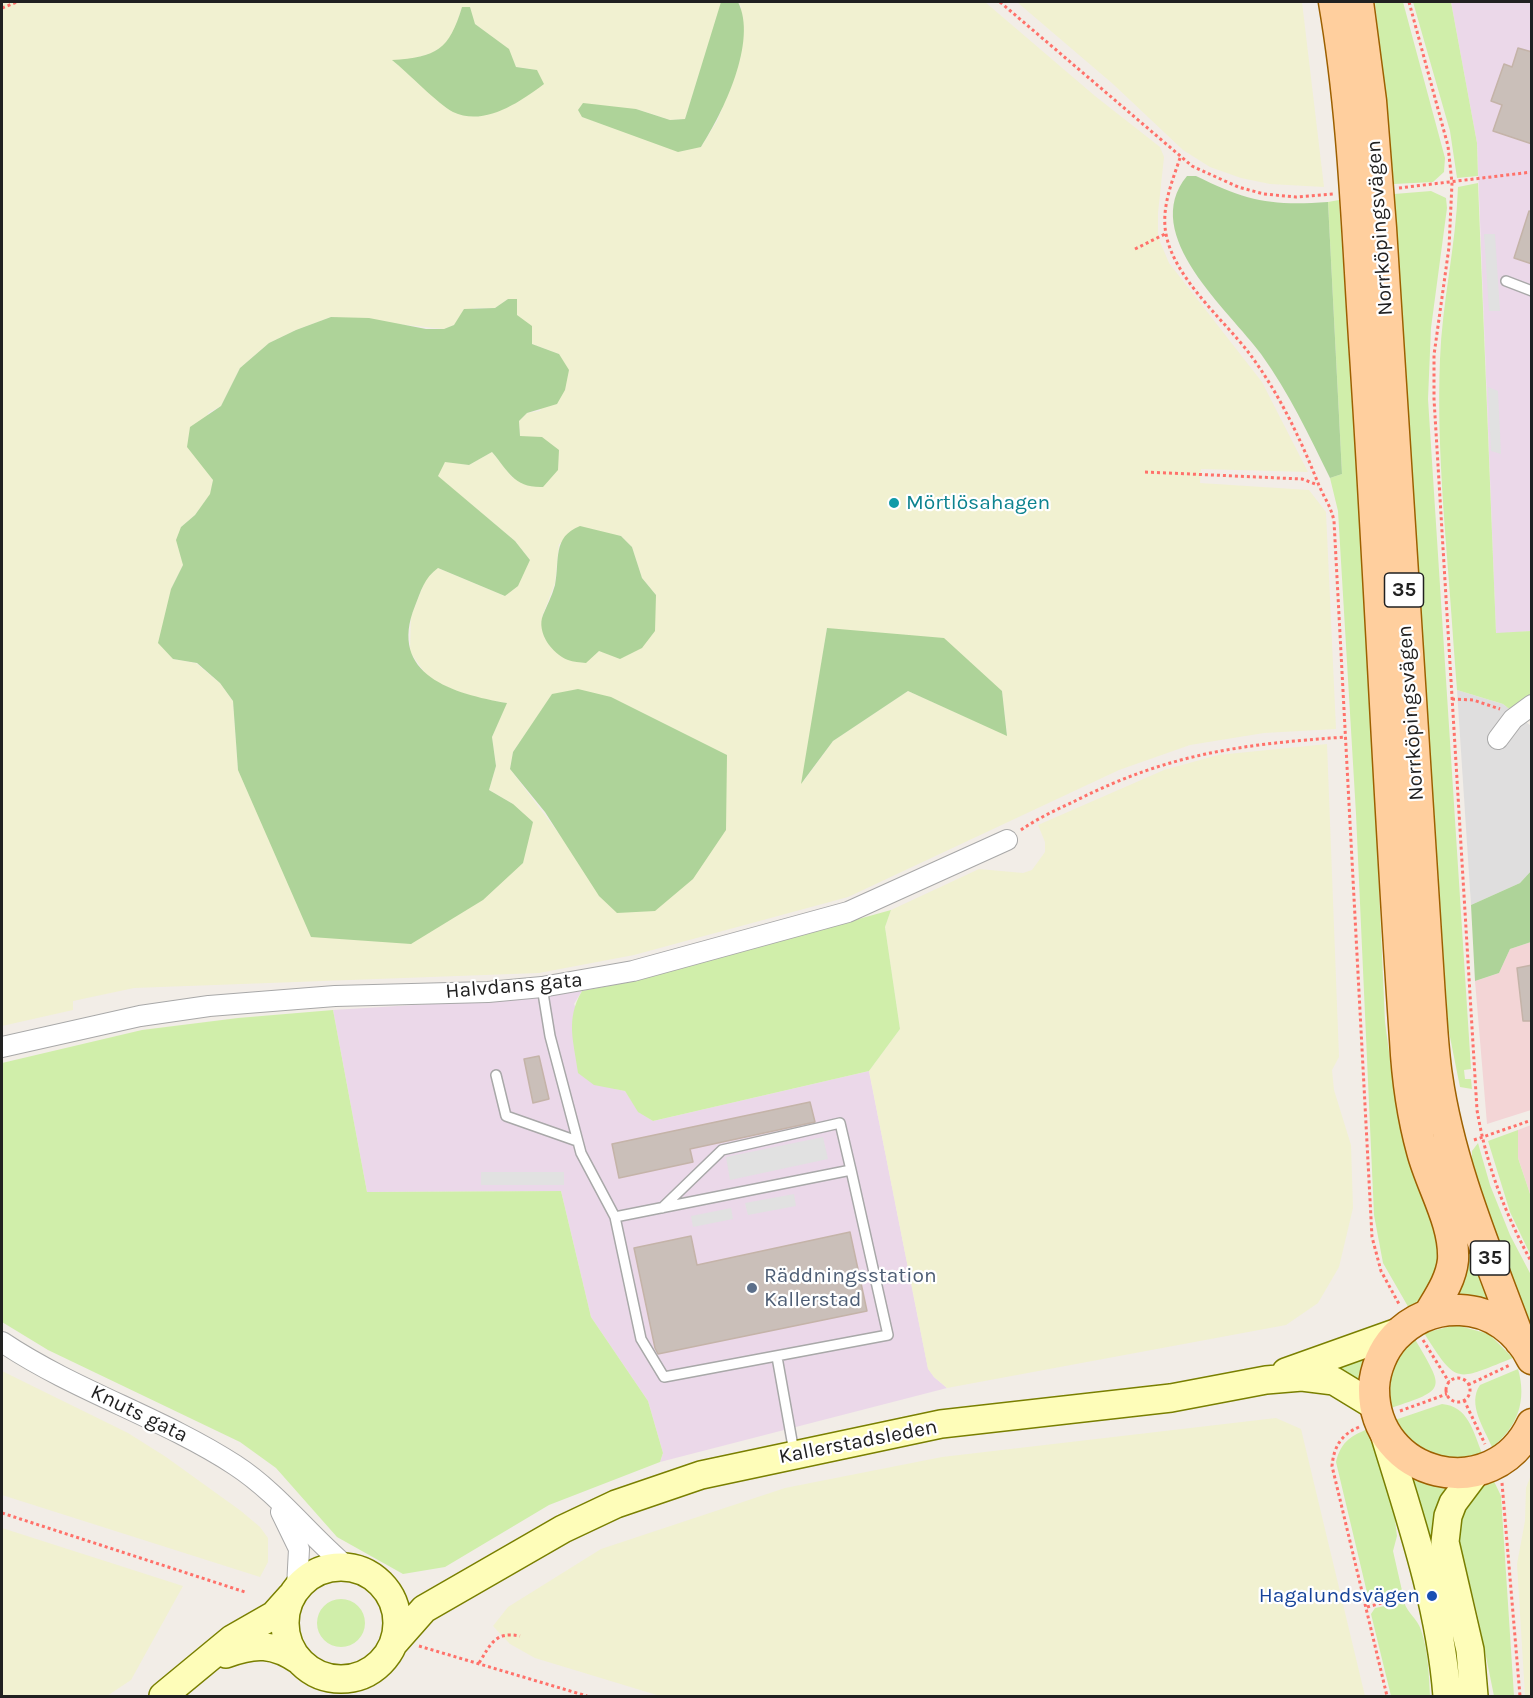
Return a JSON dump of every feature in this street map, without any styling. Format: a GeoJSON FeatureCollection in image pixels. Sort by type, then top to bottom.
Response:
{"type":"FeatureCollection","features":[{"type":"Feature","properties":{"kind":"main road","name":"Norrköpingsvägen"},"geometry":{"type":"LineString","coordinates":[[1334,2],[1347,101],[1356,227],[1383,628],[1406,1053],[1415,1123],[1449,1230],[1453,1253],[1453,1264],[1446,1284],[1412,1321]]}},
{"type":"Feature","properties":{"kind":"main road","name":"Norrköpingsvägen"},"geometry":{"type":"LineString","coordinates":[[1358,2],[1371,101],[1381,228],[1429,988],[1437,1076],[1454,1152],[1468,1199],[1522,1354]]}},
{"type":"Feature","properties":{"kind":"main road"},"geometry":{"type":"LineString","coordinates":[[1412,1321],[1452,1310],[1475,1312],[1497,1320],[1522,1354]]}},
{"type":"Feature","properties":{"kind":"main road","name":"Kallerstadsleden"},"geometry":{"type":"LineString","coordinates":[[1266,1380],[1412,1321]]}},
{"type":"Feature","properties":{"kind":"main road","name":"35"},"geometry":{"type":"LineString","coordinates":[[1380,1418],[1376,1371],[1386,1349],[1412,1321]]}},
{"type":"Feature","properties":{"kind":"main road","name":"Kallerstadsleden"},"geometry":{"type":"LineString","coordinates":[[405,1644],[424,1609],[563,1529],[616,1504],[701,1476],[794,1454],[941,1424],[1171,1398],[1266,1380],[1302,1377],[1334,1382],[1380,1418]]}},
{"type":"Feature","properties":{"kind":"main road"},"geometry":{"type":"LineString","coordinates":[[1380,1418],[1396,1448],[1423,1467],[1444,1473],[1490,1465],[1532,1454]]}},
{"type":"Feature","properties":{"kind":"main road"},"geometry":{"type":"LineString","coordinates":[[1380,1418],[1432,1596],[1444,1660],[1447,1696]]}},
{"type":"Feature","properties":{"kind":"main road"},"geometry":{"type":"LineString","coordinates":[[1474,1696],[1470,1650],[1445,1542],[1453,1503],[1490,1465],[1517,1446],[1532,1424]]}},
{"type":"Feature","properties":{"kind":"main road"},"geometry":{"type":"LineString","coordinates":[[164,1696],[232,1639],[274,1615],[295,1591],[324,1569],[346,1566],[366,1572],[382,1583],[395,1605],[405,1644],[388,1654],[370,1672],[346,1679],[321,1675],[286,1652],[264,1645],[245,1647],[205,1663]]}},
{"type":"Feature","properties":{"kind":"main road","name":"Kallerstadsleden"},"geometry":{"type":"LineString","coordinates":[[382,1583],[404,1592],[416,1593],[472,1581]]}},
{"type":"Feature","properties":{"kind":"main road"},"geometry":{"type":"LineString","coordinates":[[295,1591],[285,1622],[289,1643],[300,1661]]}},
{"type":"Feature","properties":{"kind":"street"},"geometry":{"type":"LineString","coordinates":[[1498,739],[1513,719],[1532,705]]}},
{"type":"Feature","properties":{"kind":"street","name":"Halvdans gata"},"geometry":{"type":"LineString","coordinates":[[2,1047],[140,1016],[220,1005],[335,996],[488,992],[542,987],[633,971],[848,912],[1007,840]]}},
{"type":"Feature","properties":{"kind":"street","name":"Knuts gata"},"geometry":{"type":"LineString","coordinates":[[2,1342],[42,1366],[207,1448],[238,1467],[346,1566]]}},
{"type":"Feature","properties":{"kind":"street","name":"Knuts gata"},"geometry":{"type":"LineString","coordinates":[[270,1494],[293,1532],[299,1549],[295,1591]]}},
{"type":"Feature","properties":{"kind":"lane"},"geometry":{"type":"LineString","coordinates":[[1506,281],[1532,291]]}},
{"type":"Feature","properties":{"kind":"lane"},"geometry":{"type":"LineString","coordinates":[[542,987],[550,1036],[577,1141],[615,1217],[641,1339],[664,1377],[888,1335],[840,1124],[722,1150],[662,1208]]}},
{"type":"Feature","properties":{"kind":"lane"},"geometry":{"type":"LineString","coordinates":[[496,1075],[506,1116],[577,1141]]}},
{"type":"Feature","properties":{"kind":"lane"},"geometry":{"type":"LineString","coordinates":[[615,1217],[851,1170]]}},
{"type":"Feature","properties":{"kind":"lane"},"geometry":{"type":"LineString","coordinates":[[777,1357],[794,1454]]}},
{"type":"Feature","properties":{"kind":"path"},"geometry":{"type":"LineString","coordinates":[[2,8],[17,2]]}},
{"type":"Feature","properties":{"kind":"path"},"geometry":{"type":"LineString","coordinates":[[1000,2],[1180,158],[1208,175],[1264,194],[1296,197],[1338,193]]}},
{"type":"Feature","properties":{"kind":"path"},"geometry":{"type":"LineString","coordinates":[[1408,2],[1448,146],[1452,183],[1449,247],[1436,332],[1434,399],[1477,1110],[1482,1137],[1505,1209],[1532,1263]]}},
{"type":"Feature","properties":{"kind":"path"},"geometry":{"type":"LineString","coordinates":[[1180,158],[1167,197],[1165,234],[1176,261],[1192,285],[1250,354],[1276,393],[1311,460],[1318,484],[1335,520],[1371,1237],[1381,1271],[1449,1382],[1447,1394]]}},
{"type":"Feature","properties":{"kind":"path"},"geometry":{"type":"LineString","coordinates":[[1394,188],[1532,172]]}},
{"type":"Feature","properties":{"kind":"path"},"geometry":{"type":"LineString","coordinates":[[1135,249],[1165,234]]}},
{"type":"Feature","properties":{"kind":"path"},"geometry":{"type":"LineString","coordinates":[[1145,472],[1302,479],[1318,484]]}},
{"type":"Feature","properties":{"kind":"path"},"geometry":{"type":"LineString","coordinates":[[1452,699],[1473,700],[1491,705],[1513,719]]}},
{"type":"Feature","properties":{"kind":"path"},"geometry":{"type":"LineString","coordinates":[[1007,840],[1035,821],[1110,783],[1187,756],[1261,743],[1346,737]]}},
{"type":"Feature","properties":{"kind":"path"},"geometry":{"type":"LineString","coordinates":[[1474,1140],[1532,1120]]}},
{"type":"Feature","properties":{"kind":"path"},"geometry":{"type":"LineString","coordinates":[[1468,1384],[1522,1354]]}},
{"type":"Feature","properties":{"kind":"path"},"geometry":{"type":"LineString","coordinates":[[1447,1394],[1454,1401],[1464,1400],[1469,1393],[1468,1384],[1461,1379],[1449,1382]]}},
{"type":"Feature","properties":{"kind":"path"},"geometry":{"type":"LineString","coordinates":[[1387,1696],[1332,1466],[1336,1445],[1342,1437],[1380,1418],[1447,1394]]}},
{"type":"Feature","properties":{"kind":"path"},"geometry":{"type":"LineString","coordinates":[[1464,1400],[1490,1465],[1504,1488],[1520,1696]]}},
{"type":"Feature","properties":{"kind":"path"},"geometry":{"type":"LineString","coordinates":[[2,1513],[245,1592]]}},
{"type":"Feature","properties":{"kind":"path"},"geometry":{"type":"LineString","coordinates":[[1367,1607],[1408,1596]]}},
{"type":"Feature","properties":{"kind":"path"},"geometry":{"type":"LineString","coordinates":[[479,1663],[498,1636],[507,1633],[520,1636]]}},
{"type":"Feature","properties":{"kind":"path"},"geometry":{"type":"LineString","coordinates":[[405,1644],[479,1663],[587,1696]]}},
{"type":"Feature","properties":{"kind":"shaded area"},"geometry":{"type":"Polygon","coordinates":[[[1451,2],[1531,2],[1531,631],[1496,634],[1477,143],[1451,2]]]}},
{"type":"Feature","properties":{"kind":"shaded area"},"geometry":{"type":"Polygon","coordinates":[[[1484,234],[1495,234],[1500,311],[1489,311],[1484,234]]]}},
{"type":"Feature","properties":{"kind":"shaded area"},"geometry":{"type":"Polygon","coordinates":[[[1488,387],[1498,391],[1501,454],[1491,451],[1488,387]]]}},
{"type":"Feature","properties":{"kind":"shaded area"},"geometry":{"type":"Polygon","coordinates":[[[1457,690],[1503,704],[1531,726],[1531,871],[1520,883],[1471,905],[1457,690]]]}},
{"type":"Feature","properties":{"kind":"shaded area"},"geometry":{"type":"Polygon","coordinates":[[[1531,942],[1531,1110],[1487,1124],[1475,981],[1499,973],[1510,949],[1531,942]]]}},
{"type":"Feature","properties":{"kind":"shaded area"},"geometry":{"type":"Polygon","coordinates":[[[582,991],[574,1004],[615,1089],[625,1091],[639,1112],[653,1121],[869,1071],[928,1368],[934,1377],[947,1388],[660,1462],[663,1453],[648,1401],[591,1317],[561,1191],[367,1192],[333,1010],[511,999],[582,991]]]}},
{"type":"Feature","properties":{"kind":"shaded area"},"geometry":{"type":"Polygon","coordinates":[[[1531,1125],[1531,1197],[1518,1158],[1518,1130],[1531,1125]]]}},
{"type":"Feature","properties":{"kind":"shaded area"},"geometry":{"type":"Polygon","coordinates":[[[823,1137],[828,1159],[730,1180],[726,1157],[823,1137]]]}},
{"type":"Feature","properties":{"kind":"shaded area"},"geometry":{"type":"Polygon","coordinates":[[[481,1172],[564,1172],[564,1185],[481,1185],[481,1172]]]}},
{"type":"Feature","properties":{"kind":"shaded area"},"geometry":{"type":"Polygon","coordinates":[[[794,1194],[796,1206],[748,1215],[745,1203],[794,1194]]]}},
{"type":"Feature","properties":{"kind":"shaded area"},"geometry":{"type":"Polygon","coordinates":[[[731,1208],[733,1219],[693,1227],[691,1216],[731,1208]]]}},
{"type":"Feature","properties":{"kind":"green space","name":"Mörtlösahagen"},"geometry":{"type":"Polygon","coordinates":[[[2,2],[722,2],[685,119],[670,120],[636,109],[582,117],[620,129],[701,147],[717,121],[732,84],[741,7],[738,2],[985,2],[1095,96],[1160,147],[1164,157],[1158,237],[1169,263],[1262,382],[1308,472],[1201,469],[1200,483],[1309,490],[1326,512],[1336,729],[1264,733],[1190,745],[1119,770],[848,897],[634,955],[539,973],[134,988],[73,1001],[73,1010],[2,1026],[2,2]],[[462,7],[454,34],[443,46],[432,53],[413,59],[393,61],[537,70],[516,67],[508,49],[475,24],[462,7]],[[508,299],[495,308],[474,308],[454,325],[444,329],[331,317],[269,343],[240,368],[221,406],[208,413],[213,480],[211,494],[195,515],[181,527],[183,565],[171,589],[173,659],[196,663],[220,683],[233,701],[238,770],[513,804],[489,790],[496,766],[492,737],[506,703],[471,697],[430,680],[410,652],[411,616],[427,576],[438,568],[505,596],[530,560],[515,541],[437,476],[445,461],[469,465],[492,452],[513,478],[542,437],[520,437],[519,421],[527,413],[540,411],[559,354],[532,344],[508,299]],[[592,529],[559,544],[555,583],[542,617],[599,651],[610,654],[656,595],[642,578],[632,547],[621,536],[604,534],[592,529]],[[827,628],[803,782],[833,741],[908,691],[1007,735],[1002,691],[827,628]],[[553,694],[513,752],[510,769],[569,847],[553,694]]]}},
{"type":"Feature","properties":{"kind":"green space"},"geometry":{"type":"Polygon","coordinates":[[[721,2],[738,2],[743,18],[744,36],[741,56],[728,96],[701,147],[678,152],[582,117],[578,110],[583,103],[636,109],[670,120],[685,119],[721,2]]]}},
{"type":"Feature","properties":{"kind":"green space"},"geometry":{"type":"Polygon","coordinates":[[[1017,2],[1302,2],[1324,187],[1270,184],[1241,178],[1210,167],[1183,150],[1113,84],[1017,2]]]}},
{"type":"Feature","properties":{"kind":"green space"},"geometry":{"type":"Polygon","coordinates":[[[1375,2],[1403,2],[1445,158],[1444,172],[1433,182],[1394,184],[1375,2]]]}},
{"type":"Feature","properties":{"kind":"green space"},"geometry":{"type":"Polygon","coordinates":[[[1413,2],[1451,2],[1477,143],[1478,176],[1457,178],[1450,131],[1413,2]]]}},
{"type":"Feature","properties":{"kind":"green space"},"geometry":{"type":"Polygon","coordinates":[[[462,7],[470,7],[475,24],[509,49],[516,67],[537,70],[544,84],[513,105],[501,110],[477,116],[465,116],[447,108],[392,60],[420,56],[439,48],[452,33],[462,7]]]}},
{"type":"Feature","properties":{"kind":"green space"},"geometry":{"type":"Polygon","coordinates":[[[1187,176],[1196,176],[1230,191],[1259,200],[1290,203],[1328,202],[1342,474],[1330,478],[1281,384],[1261,354],[1194,271],[1181,247],[1174,223],[1175,199],[1187,176]]]}},
{"type":"Feature","properties":{"kind":"green space"},"geometry":{"type":"Polygon","coordinates":[[[1478,183],[1496,633],[1531,631],[1531,699],[1513,712],[1503,704],[1457,690],[1443,505],[1439,395],[1443,316],[1455,231],[1458,187],[1478,183]]]}},
{"type":"Feature","properties":{"kind":"green space"},"geometry":{"type":"Polygon","coordinates":[[[1431,191],[1446,198],[1447,208],[1431,328],[1428,399],[1471,1069],[1464,1070],[1465,1079],[1471,1079],[1472,1089],[1460,1087],[1448,1027],[1394,194],[1431,191]]]}},
{"type":"Feature","properties":{"kind":"green space"},"geometry":{"type":"Polygon","coordinates":[[[1339,200],[1369,664],[1385,1022],[1397,1112],[1439,1244],[1438,1270],[1422,1301],[1410,1310],[1383,1263],[1374,1215],[1356,814],[1338,511],[1330,478],[1342,474],[1328,202],[1339,200]]]}},
{"type":"Feature","properties":{"kind":"green space"},"geometry":{"type":"Polygon","coordinates":[[[508,299],[517,299],[517,315],[532,326],[532,344],[559,354],[569,370],[565,390],[557,404],[527,413],[519,421],[520,436],[542,437],[559,450],[558,470],[543,487],[533,487],[513,477],[492,452],[469,465],[445,462],[438,476],[515,541],[530,560],[518,586],[505,596],[438,568],[429,576],[424,585],[415,606],[409,630],[410,649],[418,665],[431,677],[447,687],[466,694],[507,703],[492,737],[496,766],[489,790],[513,804],[533,822],[523,863],[483,900],[411,944],[311,937],[238,770],[233,701],[220,683],[197,663],[173,659],[158,643],[171,589],[183,565],[176,540],[181,527],[195,515],[210,494],[213,480],[187,447],[190,427],[221,406],[240,368],[269,343],[296,330],[331,317],[369,318],[426,329],[444,329],[454,325],[464,309],[495,308],[508,299]]]}},
{"type":"Feature","properties":{"kind":"green space"},"geometry":{"type":"Polygon","coordinates":[[[580,526],[621,536],[632,547],[642,578],[656,595],[655,631],[642,648],[620,659],[599,651],[586,663],[570,661],[551,648],[544,635],[541,622],[555,585],[561,543],[565,536],[580,526]]]}},
{"type":"Feature","properties":{"kind":"green space"},"geometry":{"type":"Polygon","coordinates":[[[827,628],[944,638],[1002,691],[1007,736],[908,691],[833,741],[801,784],[827,628]]]}},
{"type":"Feature","properties":{"kind":"green space"},"geometry":{"type":"Polygon","coordinates":[[[578,689],[611,697],[727,755],[726,830],[693,879],[655,911],[617,913],[599,896],[545,812],[510,769],[513,752],[552,694],[578,689]]]}},
{"type":"Feature","properties":{"kind":"green space"},"geometry":{"type":"Polygon","coordinates":[[[1327,744],[1339,1057],[1332,1070],[1334,1090],[1351,1145],[1353,1208],[1339,1267],[1318,1303],[1286,1325],[947,1388],[928,1369],[869,1071],[900,1029],[885,927],[891,910],[979,869],[1023,873],[1032,870],[1045,852],[1045,842],[1038,825],[1164,770],[1218,755],[1327,744]]]}},
{"type":"Feature","properties":{"kind":"green space"},"geometry":{"type":"Polygon","coordinates":[[[1531,871],[1531,942],[1510,949],[1499,973],[1475,981],[1471,905],[1520,883],[1531,871]]]}},
{"type":"Feature","properties":{"kind":"green space"},"geometry":{"type":"Polygon","coordinates":[[[891,910],[885,927],[900,1029],[869,1071],[653,1121],[638,1112],[625,1091],[594,1085],[578,1073],[572,1022],[582,991],[639,980],[891,910]]]}},
{"type":"Feature","properties":{"kind":"green space"},"geometry":{"type":"Polygon","coordinates":[[[333,1010],[367,1192],[561,1191],[591,1317],[648,1401],[663,1453],[660,1462],[549,1505],[445,1567],[403,1574],[337,1537],[276,1468],[240,1442],[48,1350],[2,1322],[2,1063],[142,1030],[238,1018],[333,1010]]]}},
{"type":"Feature","properties":{"kind":"green space"},"geometry":{"type":"Polygon","coordinates":[[[1518,1130],[1518,1158],[1531,1197],[1531,1256],[1510,1212],[1488,1141],[1518,1130]]]}},
{"type":"Feature","properties":{"kind":"green space"},"geometry":{"type":"Polygon","coordinates":[[[1478,1143],[1490,1185],[1510,1235],[1531,1275],[1531,1336],[1472,1172],[1472,1151],[1478,1143]]]}},
{"type":"Feature","properties":{"kind":"green space"},"geometry":{"type":"Polygon","coordinates":[[[1469,1238],[1495,1307],[1453,1299],[1465,1240],[1469,1238]]]}},
{"type":"Feature","properties":{"kind":"green space"},"geometry":{"type":"Polygon","coordinates":[[[1456,1325],[1489,1334],[1513,1358],[1469,1374],[1460,1374],[1452,1370],[1444,1363],[1424,1333],[1456,1325]]]}},
{"type":"Feature","properties":{"kind":"green space"},"geometry":{"type":"Polygon","coordinates":[[[1415,1339],[1432,1369],[1435,1386],[1423,1396],[1391,1408],[1390,1388],[1393,1370],[1401,1354],[1415,1339]]]}},
{"type":"Feature","properties":{"kind":"green space"},"geometry":{"type":"Polygon","coordinates":[[[1374,1347],[1363,1382],[1339,1369],[1328,1366],[1374,1347]]]}},
{"type":"Feature","properties":{"kind":"green space"},"geometry":{"type":"Polygon","coordinates":[[[1518,1369],[1521,1380],[1521,1402],[1518,1412],[1508,1431],[1492,1447],[1478,1416],[1476,1392],[1480,1385],[1518,1369]]]}},
{"type":"Feature","properties":{"kind":"green space"},"geometry":{"type":"Polygon","coordinates":[[[2,1371],[128,1433],[166,1457],[241,1511],[260,1527],[268,1538],[268,1562],[260,1577],[2,1495],[2,1371]]]}},
{"type":"Feature","properties":{"kind":"green space"},"geometry":{"type":"Polygon","coordinates":[[[1442,1404],[1458,1409],[1464,1415],[1482,1453],[1455,1458],[1432,1454],[1412,1441],[1395,1420],[1442,1404]]]}},
{"type":"Feature","properties":{"kind":"green space"},"geometry":{"type":"Polygon","coordinates":[[[1276,1418],[1301,1429],[1365,1696],[660,1696],[535,1658],[510,1644],[493,1626],[508,1607],[601,1549],[785,1488],[942,1457],[1276,1418]]]}},
{"type":"Feature","properties":{"kind":"green space"},"geometry":{"type":"Polygon","coordinates":[[[1371,1428],[1393,1504],[1397,1536],[1393,1551],[1403,1595],[1369,1601],[1336,1462],[1341,1449],[1348,1440],[1371,1428]]]}},
{"type":"Feature","properties":{"kind":"green space"},"geometry":{"type":"Polygon","coordinates":[[[1406,1469],[1450,1484],[1437,1510],[1433,1538],[1454,1621],[1465,1696],[1457,1696],[1406,1469]]]}},
{"type":"Feature","properties":{"kind":"green space"},"geometry":{"type":"Polygon","coordinates":[[[1531,1475],[1532,1696],[1525,1696],[1517,1564],[1525,1521],[1526,1488],[1531,1475]]]}},
{"type":"Feature","properties":{"kind":"green space"},"geometry":{"type":"Polygon","coordinates":[[[1492,1477],[1501,1496],[1514,1696],[1494,1696],[1458,1536],[1465,1506],[1475,1492],[1492,1477]]]}},
{"type":"Feature","properties":{"kind":"green space"},"geometry":{"type":"Polygon","coordinates":[[[2,1528],[183,1586],[131,1680],[107,1696],[2,1696],[2,1528]]]}},
{"type":"Feature","properties":{"kind":"green space"},"geometry":{"type":"Polygon","coordinates":[[[336,1599],[346,1599],[358,1606],[365,1618],[365,1628],[358,1640],[346,1647],[336,1647],[321,1636],[317,1628],[317,1618],[328,1603],[336,1599]]]}},
{"type":"Feature","properties":{"kind":"green space"},"geometry":{"type":"Polygon","coordinates":[[[1404,1602],[1419,1626],[1423,1638],[1428,1663],[1430,1696],[1391,1696],[1371,1614],[1375,1608],[1404,1602]]]}},
{"type":"Feature","properties":{"kind":"building"},"geometry":{"type":"Polygon","coordinates":[[[1518,48],[1532,52],[1532,144],[1493,131],[1502,105],[1491,101],[1504,64],[1512,67],[1518,48]]]}},
{"type":"Feature","properties":{"kind":"building"},"geometry":{"type":"Polygon","coordinates":[[[1529,211],[1532,212],[1532,264],[1514,258],[1529,211]]]}},
{"type":"Feature","properties":{"kind":"building"},"geometry":{"type":"Polygon","coordinates":[[[1532,965],[1532,1021],[1523,1021],[1517,968],[1532,965]]]}},
{"type":"Feature","properties":{"kind":"building"},"geometry":{"type":"Polygon","coordinates":[[[539,1056],[549,1099],[533,1103],[524,1059],[539,1056]]]}},
{"type":"Feature","properties":{"kind":"building"},"geometry":{"type":"Polygon","coordinates":[[[810,1102],[815,1122],[690,1149],[693,1162],[619,1178],[612,1144],[810,1102]]]}},
{"type":"Feature","properties":{"kind":"building","name":"Räddningsstation Kallerstad"},"geometry":{"type":"Polygon","coordinates":[[[850,1232],[867,1311],[658,1354],[634,1248],[691,1236],[697,1265],[850,1232]]]}},
{"type":"Feature","properties":{"kind":"place","name":"Mörtlösahagen"},"geometry":{"type":"Point","coordinates":[894,503]}},
{"type":"Feature","properties":{"kind":"place","name":"Räddningsstation Kallerstad"},"geometry":{"type":"Point","coordinates":[752,1288]}},
{"type":"Feature","properties":{"kind":"place","name":"Hagalundsvägen"},"geometry":{"type":"Point","coordinates":[1432,1596]}}]}
